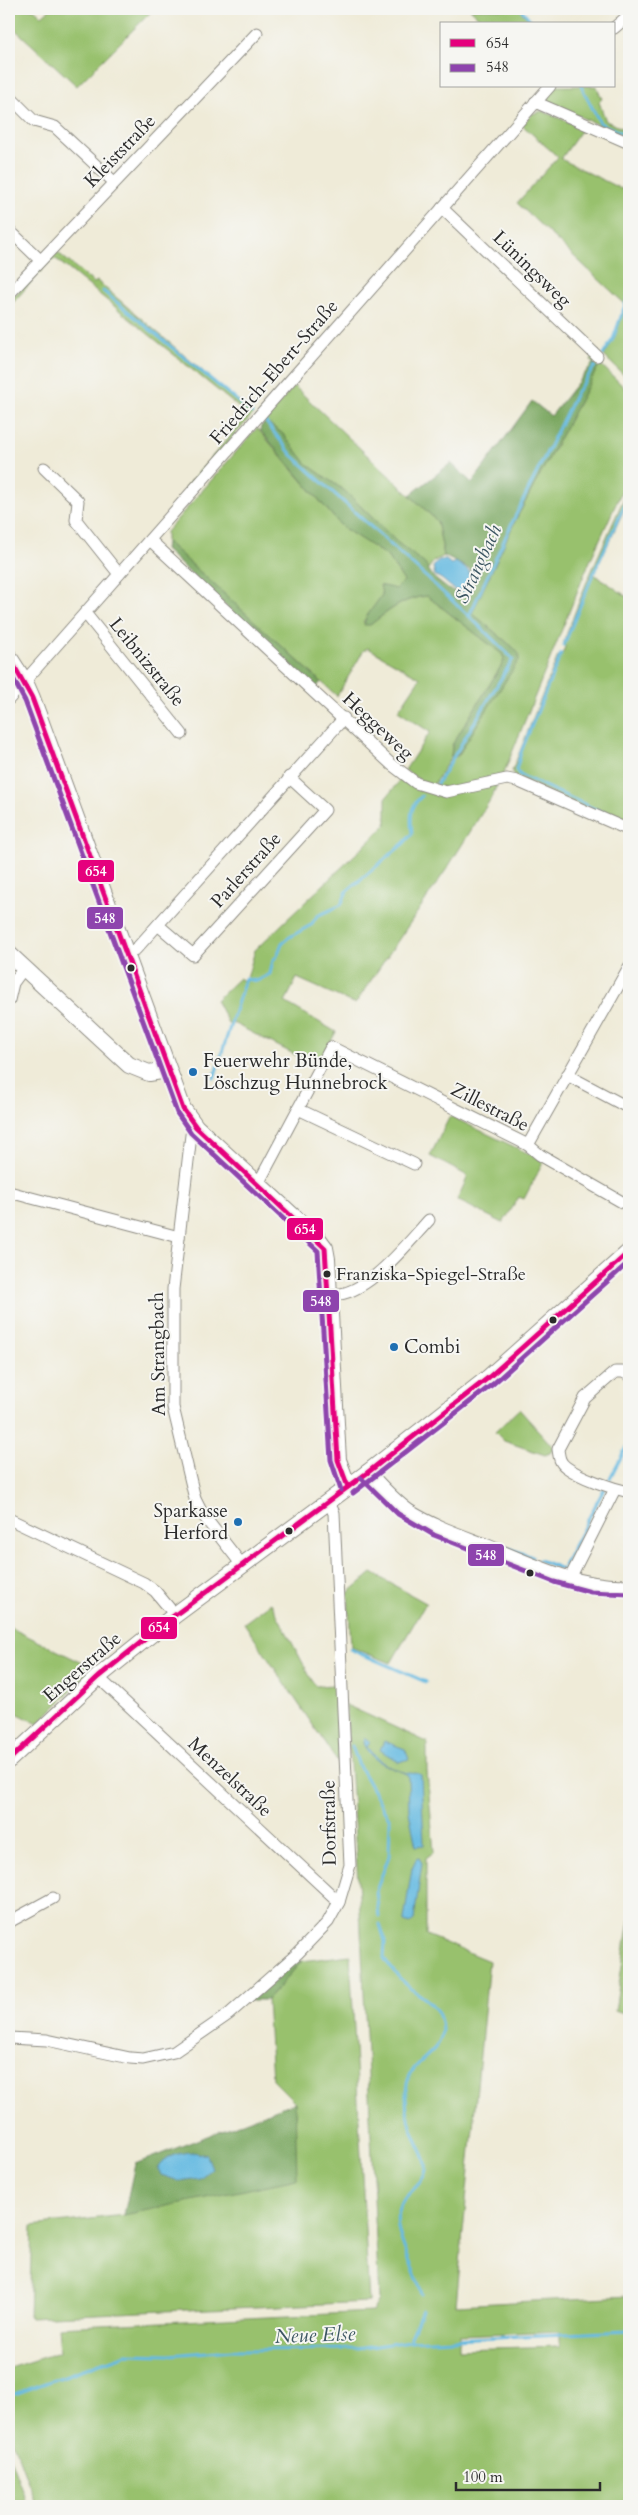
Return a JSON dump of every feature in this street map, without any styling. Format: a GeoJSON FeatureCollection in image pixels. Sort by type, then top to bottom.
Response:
{"type":"FeatureCollection","features":[{"type":"Feature","properties":{"kind":"street"},"geometry":{"type":"LineString","coordinates":[[616,26],[629,15]]}},
{"type":"Feature","properties":{"kind":"street","name":"Kleiststraße"},"geometry":{"type":"LineString","coordinates":[[9,294],[257,33]]}},
{"type":"Feature","properties":{"kind":"street","name":"Friedrich-Ebert-Straße"},"geometry":{"type":"LineString","coordinates":[[9,699],[548,88]]}},
{"type":"Feature","properties":{"kind":"street"},"geometry":{"type":"LineString","coordinates":[[9,96],[34,121],[55,126],[114,182]]}},
{"type":"Feature","properties":{"kind":"street"},"geometry":{"type":"LineString","coordinates":[[535,102],[629,143]]}},
{"type":"Feature","properties":{"kind":"street","name":"Lüningsweg"},"geometry":{"type":"LineString","coordinates":[[442,208],[597,356]]}},
{"type":"Feature","properties":{"kind":"street"},"geometry":{"type":"LineString","coordinates":[[9,230],[40,260]]}},
{"type":"Feature","properties":{"kind":"street"},"geometry":{"type":"LineString","coordinates":[[44,468],[78,501],[76,520],[119,574]]}},
{"type":"Feature","properties":{"kind":"street","name":"Heggeweg"},"geometry":{"type":"LineString","coordinates":[[150,540],[392,764],[416,783],[446,792],[507,779],[517,781],[629,830]]}},
{"type":"Feature","properties":{"kind":"street","name":"Leibnizstraße"},"geometry":{"type":"LineString","coordinates":[[85,613],[182,734]]}},
{"type":"Feature","properties":{"kind":"street"},"geometry":{"type":"LineString","coordinates":[[9,656],[25,682],[182,1109],[196,1127],[319,1240],[324,1248],[327,1259],[338,1460],[348,1487]]}},
{"type":"Feature","properties":{"kind":"street"},"geometry":{"type":"LineString","coordinates":[[125,954],[136,949],[344,718]]}},
{"type":"Feature","properties":{"kind":"street","name":"Parlerstraße"},"geometry":{"type":"LineString","coordinates":[[158,925],[193,955],[324,810],[289,777]]}},
{"type":"Feature","properties":{"kind":"street"},"geometry":{"type":"LineString","coordinates":[[9,954],[129,1065],[149,1073],[167,1070]]}},
{"type":"Feature","properties":{"kind":"street"},"geometry":{"type":"LineString","coordinates":[[528,1145],[629,967]]}},
{"type":"Feature","properties":{"kind":"street"},"geometry":{"type":"LineString","coordinates":[[9,1000],[13,983],[24,968]]}},
{"type":"Feature","properties":{"kind":"street","name":"Zillestraße"},"geometry":{"type":"LineString","coordinates":[[298,1109],[331,1047],[528,1145],[540,1155],[629,1206]]}},
{"type":"Feature","properties":{"kind":"street"},"geometry":{"type":"LineString","coordinates":[[567,1075],[629,1108]]}},
{"type":"Feature","properties":{"kind":"street"},"geometry":{"type":"LineString","coordinates":[[258,1184],[298,1109],[414,1164]]}},
{"type":"Feature","properties":{"kind":"street","name":"Am Strangbach"},"geometry":{"type":"LineString","coordinates":[[196,1127],[191,1135],[173,1289],[173,1407],[195,1499],[203,1515],[242,1565]]}},
{"type":"Feature","properties":{"kind":"street"},"geometry":{"type":"LineString","coordinates":[[9,1192],[179,1237]]}},
{"type":"Feature","properties":{"kind":"street"},"geometry":{"type":"LineString","coordinates":[[328,1294],[336,1296],[370,1282],[429,1220]]}},
{"type":"Feature","properties":{"kind":"street","name":"Engerstraße"},"geometry":{"type":"LineString","coordinates":[[9,1760],[98,1677],[242,1565],[368,1473],[488,1378],[629,1252]]}},
{"type":"Feature","properties":{"kind":"street"},"geometry":{"type":"LineString","coordinates":[[629,1375],[623,1372],[615,1372],[584,1398],[558,1449],[559,1458],[565,1466],[615,1489],[629,1492]]}},
{"type":"Feature","properties":{"kind":"street"},"geometry":{"type":"LineString","coordinates":[[368,1473],[388,1496],[408,1512],[430,1525],[569,1580],[615,1588],[629,1587]]}},
{"type":"Feature","properties":{"kind":"street"},"geometry":{"type":"LineString","coordinates":[[569,1580],[615,1489]]}},
{"type":"Feature","properties":{"kind":"street","name":"Dorfstraße"},"geometry":{"type":"LineString","coordinates":[[9,2038],[47,2040],[130,2058],[143,2059],[174,2052],[229,2014],[298,1953],[328,1922],[339,1902],[350,1865],[334,1513],[328,1501]]}},
{"type":"Feature","properties":{"kind":"street"},"geometry":{"type":"LineString","coordinates":[[9,1519],[144,1583],[155,1591],[175,1616]]}},
{"type":"Feature","properties":{"kind":"street","name":"Menzelstraße"},"geometry":{"type":"LineString","coordinates":[[98,1677],[339,1902]]}},
{"type":"Feature","properties":{"kind":"street"},"geometry":{"type":"LineString","coordinates":[[9,1922],[53,1898]]}},
{"type":"Feature","properties":{"kind":"green space"},"geometry":{"type":"Polygon","coordinates":[[[9,9],[34,9],[42,16],[50,9],[154,9],[77,86],[9,24],[9,9]]]}},
{"type":"Feature","properties":{"kind":"green space"},"geometry":{"type":"Polygon","coordinates":[[[470,9],[519,9],[530,22],[484,22],[470,9]]]}},
{"type":"Feature","properties":{"kind":"green space"},"geometry":{"type":"Polygon","coordinates":[[[552,88],[597,88],[602,99],[599,102],[606,121],[629,131],[629,139],[548,102],[547,97],[552,88]]]}},
{"type":"Feature","properties":{"kind":"green space"},"geometry":{"type":"Polygon","coordinates":[[[542,111],[583,128],[561,159],[621,189],[629,183],[629,289],[625,304],[517,203],[558,157],[522,125],[532,114],[542,111]]]}},
{"type":"Feature","properties":{"kind":"green space"},"geometry":{"type":"Polygon","coordinates":[[[56,251],[94,283],[97,281],[253,414],[187,489],[185,488],[248,415],[56,259],[50,261],[9,307],[9,302],[56,251]]]}},
{"type":"Feature","properties":{"kind":"green space"},"geometry":{"type":"Polygon","coordinates":[[[629,296],[629,380],[604,356],[615,337],[629,296]]]}},
{"type":"Feature","properties":{"kind":"green space"},"geometry":{"type":"Polygon","coordinates":[[[593,357],[629,392],[629,475],[586,570],[503,775],[450,788],[428,786],[405,770],[430,732],[398,711],[420,678],[368,648],[364,650],[337,696],[166,541],[166,532],[257,428],[342,527],[387,556],[404,581],[396,589],[382,595],[363,622],[370,625],[403,602],[427,596],[502,654],[503,663],[452,745],[451,757],[434,784],[437,785],[453,758],[459,755],[515,649],[472,613],[515,521],[598,367],[591,360],[593,357]]]}},
{"type":"Feature","properties":{"kind":"green space"},"geometry":{"type":"Polygon","coordinates":[[[593,363],[598,367],[515,521],[472,613],[515,649],[519,654],[519,660],[458,755],[453,758],[451,757],[452,745],[503,663],[502,654],[427,596],[403,602],[370,625],[364,625],[366,617],[382,595],[380,585],[396,589],[404,581],[387,556],[342,527],[260,430],[261,426],[266,422],[282,433],[308,465],[345,491],[398,543],[425,564],[434,578],[448,589],[466,595],[472,585],[471,570],[444,556],[437,521],[410,495],[451,463],[472,483],[532,401],[551,416],[593,363]]]}},
{"type":"Feature","properties":{"kind":"green space"},"geometry":{"type":"Polygon","coordinates":[[[294,386],[437,521],[444,556],[434,561],[428,569],[398,543],[345,491],[308,465],[282,433],[266,422],[266,419],[294,386]]]}},
{"type":"Feature","properties":{"kind":"green space"},"geometry":{"type":"Polygon","coordinates":[[[629,487],[629,499],[594,574],[629,598],[629,828],[514,776],[512,771],[558,656],[562,655],[565,647],[564,641],[586,584],[629,487]]]}},
{"type":"Feature","properties":{"kind":"green space"},"geometry":{"type":"Polygon","coordinates":[[[166,541],[321,682],[315,689],[165,550],[166,541]]]}},
{"type":"Feature","properties":{"kind":"green space"},"geometry":{"type":"Polygon","coordinates":[[[401,779],[432,792],[497,785],[490,800],[450,864],[355,1004],[297,978],[285,1002],[336,1032],[317,1066],[235,1024],[228,1023],[216,1000],[239,978],[246,982],[255,950],[386,825],[386,798],[401,779]]]}},
{"type":"Feature","properties":{"kind":"green space"},"geometry":{"type":"Polygon","coordinates":[[[450,1116],[544,1161],[524,1199],[519,1197],[503,1223],[457,1200],[468,1176],[430,1156],[450,1116]]]}},
{"type":"Feature","properties":{"kind":"green space"},"geometry":{"type":"Polygon","coordinates":[[[519,1409],[554,1448],[550,1453],[545,1455],[504,1441],[495,1432],[519,1409]]]}},
{"type":"Feature","properties":{"kind":"green space"},"geometry":{"type":"Polygon","coordinates":[[[372,1573],[426,1603],[391,1663],[351,1647],[348,1593],[372,1573]]]}},
{"type":"Feature","properties":{"kind":"green space"},"geometry":{"type":"Polygon","coordinates":[[[271,1603],[315,1686],[336,1685],[339,1764],[244,1623],[271,1603]]]}},
{"type":"Feature","properties":{"kind":"green space"},"geometry":{"type":"Polygon","coordinates":[[[9,1627],[93,1668],[38,1724],[9,1709],[9,1627]]]}},
{"type":"Feature","properties":{"kind":"green space"},"geometry":{"type":"Polygon","coordinates":[[[346,1705],[427,1742],[427,1771],[434,1852],[426,1858],[426,1935],[489,1961],[456,2305],[629,2296],[629,2506],[37,2506],[9,2432],[9,2368],[60,2352],[58,2327],[372,2312],[379,2300],[360,1911],[346,1705]],[[560,2331],[459,2335],[459,2349],[560,2346],[560,2331]]]}},
{"type":"Feature","properties":{"kind":"green space"},"geometry":{"type":"Polygon","coordinates":[[[629,1920],[629,2016],[615,2011],[629,1920]]]}},
{"type":"Feature","properties":{"kind":"green space"},"geometry":{"type":"Polygon","coordinates":[[[350,1955],[369,2302],[29,2317],[32,2226],[124,2215],[295,2102],[272,2079],[267,2000],[302,1961],[350,1955]]]}},
{"type":"Feature","properties":{"kind":"green space"},"geometry":{"type":"Polygon","coordinates":[[[285,1958],[302,1961],[267,2000],[237,2000],[285,1958]]]}},
{"type":"Feature","properties":{"kind":"green space"},"geometry":{"type":"Polygon","coordinates":[[[295,2102],[297,2179],[124,2215],[135,2164],[295,2102]]]}},
{"type":"Feature","properties":{"kind":"green space"},"geometry":{"type":"Polygon","coordinates":[[[9,2455],[28,2506],[9,2506],[9,2455]]]}},
{"type":"Feature","properties":{"kind":"water"},"geometry":{"type":"Polygon","coordinates":[[[439,560],[446,560],[451,564],[456,562],[469,571],[470,586],[465,593],[455,590],[442,579],[435,576],[433,567],[439,560]]]}},
{"type":"Feature","properties":{"kind":"water"},"geometry":{"type":"Polygon","coordinates":[[[364,1737],[370,1742],[367,1747],[375,1756],[397,1770],[376,1760],[371,1755],[363,1743],[364,1737]]]}},
{"type":"Feature","properties":{"kind":"water"},"geometry":{"type":"Polygon","coordinates":[[[384,1741],[405,1749],[409,1759],[399,1762],[380,1750],[384,1741]]]}},
{"type":"Feature","properties":{"kind":"water"},"geometry":{"type":"Polygon","coordinates":[[[398,1770],[421,1775],[424,1845],[416,1846],[409,1812],[408,1775],[398,1770]]]}},
{"type":"Feature","properties":{"kind":"water"},"geometry":{"type":"Polygon","coordinates":[[[419,1858],[422,1863],[414,1920],[410,1924],[404,1922],[404,1919],[412,1868],[416,1859],[419,1858]]]}},
{"type":"Feature","properties":{"kind":"water"},"geometry":{"type":"Polygon","coordinates":[[[193,2152],[207,2155],[212,2168],[200,2178],[179,2181],[161,2175],[158,2168],[168,2157],[193,2152]]]}},
{"type":"Feature","properties":{"kind":"waterway","name":"Strangbach"},"geometry":{"type":"LineString","coordinates":[[521,9],[532,22]]}},
{"type":"Feature","properties":{"kind":"waterway","name":"Strangbach"},"geometry":{"type":"LineString","coordinates":[[582,88],[600,123],[629,136]]}},
{"type":"Feature","properties":{"kind":"waterway"},"geometry":{"type":"LineString","coordinates":[[103,291],[252,413]]}},
{"type":"Feature","properties":{"kind":"waterway","name":"Strangbach"},"geometry":{"type":"LineString","coordinates":[[603,355],[613,339],[629,294]]}},
{"type":"Feature","properties":{"kind":"waterway","name":"Strangbach"},"geometry":{"type":"LineString","coordinates":[[437,784],[513,659],[469,616],[576,393],[595,366]]}},
{"type":"Feature","properties":{"kind":"waterway"},"geometry":{"type":"LineString","coordinates":[[265,421],[292,455],[469,616]]}},
{"type":"Feature","properties":{"kind":"waterway"},"geometry":{"type":"LineString","coordinates":[[564,645],[629,495]]}},
{"type":"Feature","properties":{"kind":"waterway"},"geometry":{"type":"LineString","coordinates":[[561,654],[521,752],[516,770],[520,775],[611,816]]}},
{"type":"Feature","properties":{"kind":"waterway","name":"Strangbach"},"geometry":{"type":"LineString","coordinates":[[214,1078],[245,979],[257,981],[270,974],[273,960],[277,956],[282,943],[311,925],[317,916],[341,905],[347,891],[404,843],[412,834],[412,810],[422,796]]}},
{"type":"Feature","properties":{"kind":"waterway"},"geometry":{"type":"LineString","coordinates":[[610,1478],[629,1442]]}},
{"type":"Feature","properties":{"kind":"waterway"},"geometry":{"type":"LineString","coordinates":[[564,1565],[604,1489]]}},
{"type":"Feature","properties":{"kind":"waterway"},"geometry":{"type":"LineString","coordinates":[[506,1547],[532,1557]]}},
{"type":"Feature","properties":{"kind":"waterway"},"geometry":{"type":"LineString","coordinates":[[539,1560],[562,1569]]}},
{"type":"Feature","properties":{"kind":"waterway"},"geometry":{"type":"LineString","coordinates":[[350,1649],[426,1682]]}},
{"type":"Feature","properties":{"kind":"waterway","name":"Strangbach"},"geometry":{"type":"LineString","coordinates":[[352,1746],[359,1766],[390,1820],[389,1856],[376,1891],[379,1916]]}},
{"type":"Feature","properties":{"kind":"waterway"},"geometry":{"type":"LineString","coordinates":[[380,1924],[385,1941],[384,1958],[403,1981],[434,2007],[440,2018],[442,2030],[436,2047],[416,2066],[411,2074],[406,2093],[408,2116],[425,2159],[426,2172],[419,2184],[400,2204],[397,2220],[402,2241],[422,2294]]}},
{"type":"Feature","properties":{"kind":"waterway"},"geometry":{"type":"LineString","coordinates":[[409,2341],[422,2310]]}},
{"type":"Feature","properties":{"kind":"waterway","name":"Neue Else"},"geometry":{"type":"LineString","coordinates":[[9,2396],[126,2354],[170,2355],[232,2350],[357,2349],[409,2341],[629,2331]]}},
{"type":"Feature","properties":{"kind":"transit line","name":"654"},"geometry":{"type":"LineString","coordinates":[[9,657],[32,698],[183,1109],[196,1127],[325,1248],[338,1460],[348,1487]]}},
{"type":"Feature","properties":{"kind":"transit line","name":"548"},"geometry":{"type":"LineString","coordinates":[[9,671],[25,701],[177,1113],[191,1133],[318,1251],[331,1460],[341,1490]]}},
{"type":"Feature","properties":{"kind":"transit line","name":"654"},"geometry":{"type":"LineString","coordinates":[[9,1760],[98,1677],[175,1615],[367,1473],[488,1378],[629,1252]]}},
{"type":"Feature","properties":{"kind":"transit line","name":"548"},"geometry":{"type":"LineString","coordinates":[[353,1493],[493,1384],[629,1262]]}},
{"type":"Feature","properties":{"kind":"transit line","name":"548"},"geometry":{"type":"LineString","coordinates":[[361,1478],[398,1514],[434,1535],[554,1582],[591,1592],[629,1594]]}},
{"type":"Feature","properties":{"kind":"place","name":"Feuerwehr Bünde, Löschzug Hunnebrock"},"geometry":{"type":"Point","coordinates":[193,1072]}},
{"type":"Feature","properties":{"kind":"place","name":"Franziska-Spiegel-Straße"},"geometry":{"type":"Point","coordinates":[327,1274]}},
{"type":"Feature","properties":{"kind":"place","name":"Combi"},"geometry":{"type":"Point","coordinates":[394,1347]}},
{"type":"Feature","properties":{"kind":"place","name":"Sparkasse Herford"},"geometry":{"type":"Point","coordinates":[238,1522]}}]}
